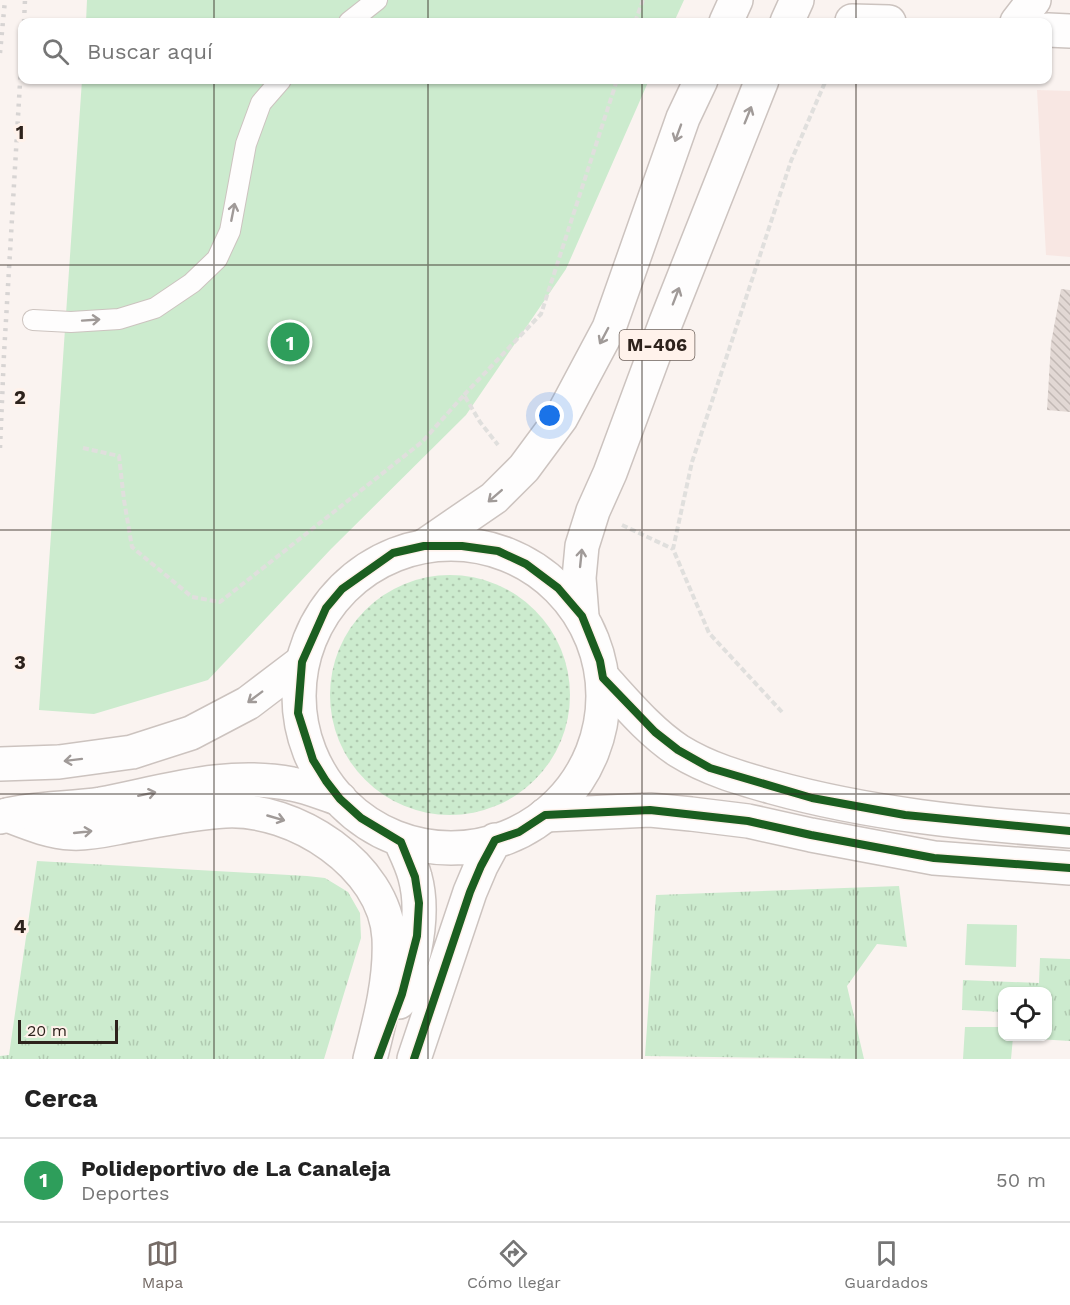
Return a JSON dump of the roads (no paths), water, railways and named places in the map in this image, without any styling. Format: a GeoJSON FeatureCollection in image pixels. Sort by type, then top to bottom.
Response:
{"type":"FeatureCollection","features":[{"type":"Feature","properties":{"kind":"main road"},"geometry":{"type":"LineString","coordinates":[[728,18],[736,0]]}},
{"type":"Feature","properties":{"kind":"main road"},"geometry":{"type":"LineString","coordinates":[[789,18],[797,0]]}},
{"type":"Feature","properties":{"kind":"main road"},"geometry":{"type":"LineString","coordinates":[[1020,18],[1034,0]]}},
{"type":"Feature","properties":{"kind":"main road"},"geometry":{"type":"LineString","coordinates":[[1052,30],[1070,31]]}},
{"type":"Feature","properties":{"kind":"main road","name":"M-406"},"geometry":{"type":"LineString","coordinates":[[424,546],[494,498],[524,468],[561,418],[609,328],[683,118],[699,84]]}},
{"type":"Feature","properties":{"kind":"main road","name":"M-406"},"geometry":{"type":"LineString","coordinates":[[582,616],[579,578],[582,546],[593,511],[610,473],[666,322],[760,84]]}},
{"type":"Feature","properties":{"kind":"main road"},"geometry":{"type":"LineString","coordinates":[[424,546],[462,546],[498,550],[526,564],[558,588],[582,616],[600,661],[603,678],[603,704],[596,738],[584,766],[569,790],[545,814],[519,832],[473,847],[457,849],[401,842],[361,818],[340,799],[313,760],[298,713],[302,662],[326,608],[342,589],[393,553],[424,546]]}},
{"type":"Feature","properties":{"kind":"main road"},"geometry":{"type":"LineString","coordinates":[[0,764],[58,762],[132,752],[181,736],[248,703],[302,662]]}},
{"type":"Feature","properties":{"kind":"main road"},"geometry":{"type":"LineString","coordinates":[[603,678],[655,732],[678,750],[711,768],[732,775],[812,798],[905,815],[1070,831]]}},
{"type":"Feature","properties":{"kind":"main road"},"geometry":{"type":"LineString","coordinates":[[2,815],[99,804],[225,780],[258,780],[291,784],[340,799]]}},
{"type":"Feature","properties":{"kind":"main road"},"geometry":{"type":"LineString","coordinates":[[545,814],[650,810],[691,814],[748,821],[934,858],[1070,868]]}},
{"type":"Feature","properties":{"kind":"main road"},"geometry":{"type":"LineString","coordinates":[[2,815],[42,829],[73,834],[226,811],[256,813],[290,822],[313,833],[340,851],[364,878],[384,909],[389,938],[388,974],[370,1059]]}},
{"type":"Feature","properties":{"kind":"main road"},"geometry":{"type":"LineString","coordinates":[[414,1059],[470,892],[495,840]]}},
{"type":"Feature","properties":{"kind":"main road"},"geometry":{"type":"LineString","coordinates":[[378,1059],[402,994],[417,936],[419,903],[415,877],[401,842]]}},
{"type":"Feature","properties":{"kind":"lane"},"geometry":{"type":"LineString","coordinates":[[354,18],[377,0]]}},
{"type":"Feature","properties":{"kind":"lane"},"geometry":{"type":"LineString","coordinates":[[33,320],[71,322],[119,319],[155,308],[192,283],[217,259],[230,231],[246,144],[261,103],[278,84]]}},
{"type":"Feature","properties":{"kind":"railway"},"geometry":{"type":"LineString","coordinates":[[0,53],[5,0]]}},
{"type":"Feature","properties":{"kind":"railway"},"geometry":{"type":"LineString","coordinates":[[24,18],[25,0]]}},
{"type":"Feature","properties":{"kind":"railway"},"geometry":{"type":"LineString","coordinates":[[0,448],[20,84]]}},
{"type":"Feature","properties":{"kind":"place","name":"Polideportivo de La Canaleja"},"geometry":{"type":"Point","coordinates":[290,342]}}]}
